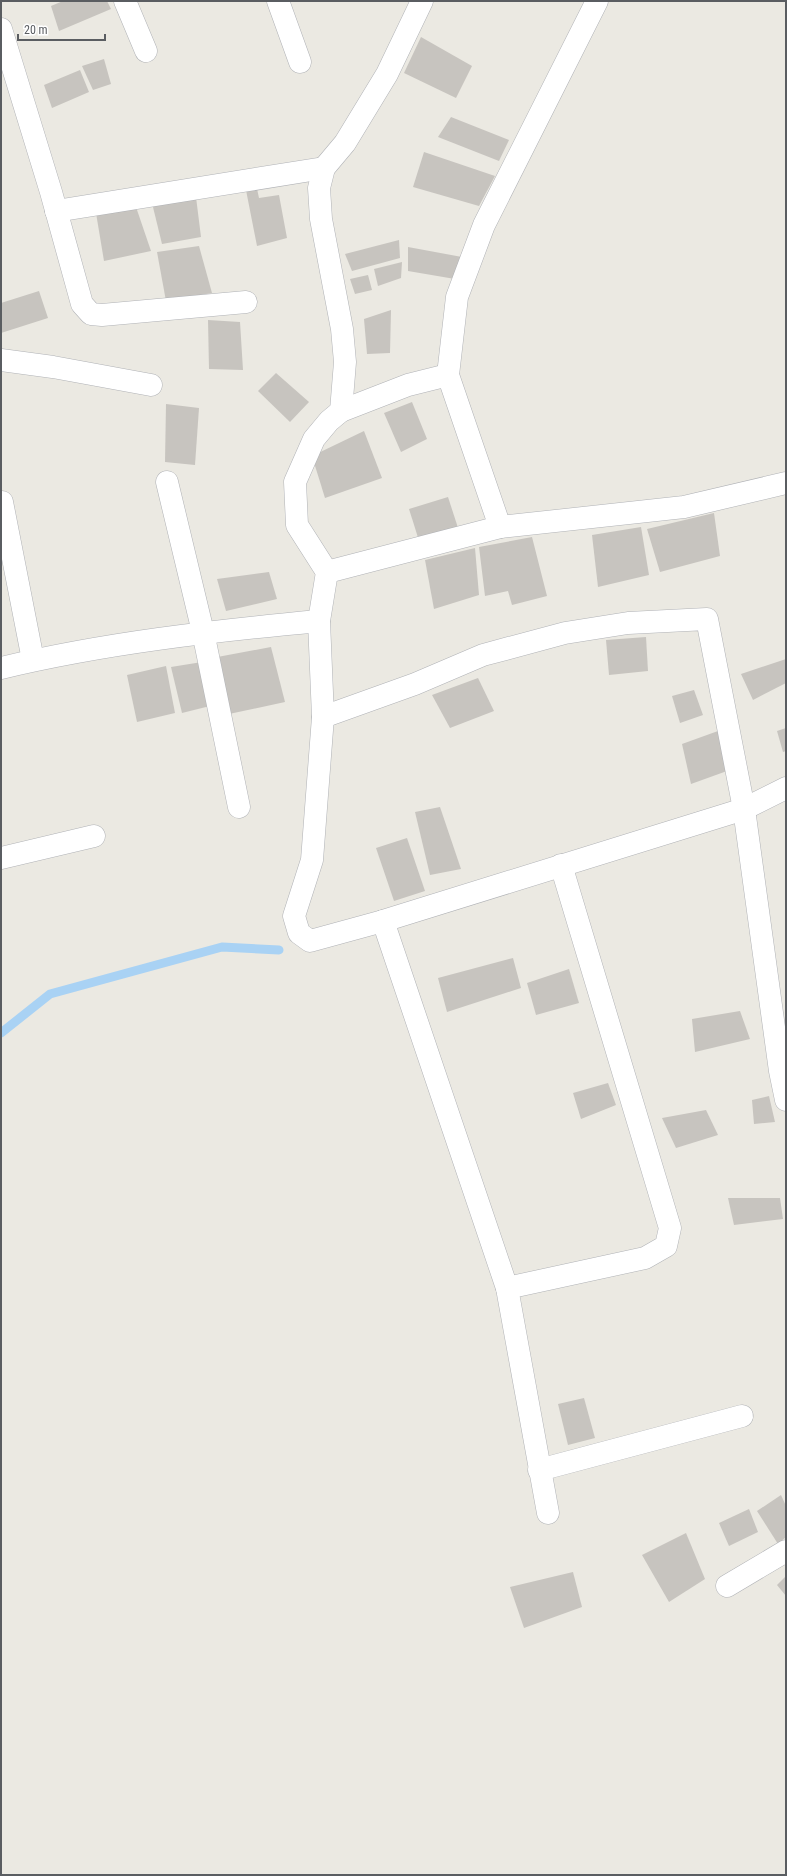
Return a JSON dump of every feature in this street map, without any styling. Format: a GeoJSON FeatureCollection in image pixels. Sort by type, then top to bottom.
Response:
{"type":"FeatureCollection","features":[{"type":"Feature","properties":{"kind":"street"},"geometry":{"type":"LineString","coordinates":[[125,1],[146,51]]}},
{"type":"Feature","properties":{"kind":"street"},"geometry":{"type":"LineString","coordinates":[[278,1],[300,62]]}},
{"type":"Feature","properties":{"kind":"street"},"geometry":{"type":"LineString","coordinates":[[341,411],[345,362],[342,329],[321,219],[319,188],[324,168],[345,143],[384,80],[405,40],[422,1]]}},
{"type":"Feature","properties":{"kind":"street"},"geometry":{"type":"LineString","coordinates":[[500,527],[448,375],[457,297],[484,225],[597,1]]}},
{"type":"Feature","properties":{"kind":"street"},"geometry":{"type":"LineString","coordinates":[[1,29],[56,211],[82,304],[91,314],[102,315],[246,302]]}},
{"type":"Feature","properties":{"kind":"street"},"geometry":{"type":"LineString","coordinates":[[56,211],[324,168]]}},
{"type":"Feature","properties":{"kind":"street"},"geometry":{"type":"LineString","coordinates":[[1,360],[53,367],[151,385]]}},
{"type":"Feature","properties":{"kind":"street"},"geometry":{"type":"LineString","coordinates":[[448,375],[408,385],[341,411],[329,421],[314,439],[295,482],[297,525],[327,572],[319,621],[323,717],[312,860],[294,916],[299,933],[310,940],[383,921],[744,809],[786,788]]}},
{"type":"Feature","properties":{"kind":"street"},"geometry":{"type":"LineString","coordinates":[[168,482],[203,632],[239,807]]}},
{"type":"Feature","properties":{"kind":"street"},"geometry":{"type":"LineString","coordinates":[[327,572],[500,527],[684,507],[786,483]]}},
{"type":"Feature","properties":{"kind":"street"},"geometry":{"type":"LineString","coordinates":[[2,502],[33,660]]}},
{"type":"Feature","properties":{"kind":"street"},"geometry":{"type":"LineString","coordinates":[[323,717],[415,684],[483,656],[565,634],[628,623],[707,619],[744,809],[780,1071],[786,1100]]}},
{"type":"Feature","properties":{"kind":"street"},"geometry":{"type":"LineString","coordinates":[[1,668],[33,660],[203,632],[319,621]]}},
{"type":"Feature","properties":{"kind":"street"},"geometry":{"type":"LineString","coordinates":[[1,858],[94,836]]}},
{"type":"Feature","properties":{"kind":"street"},"geometry":{"type":"LineString","coordinates":[[507,1288],[645,1258],[666,1246],[670,1228],[562,865]]}},
{"type":"Feature","properties":{"kind":"street"},"geometry":{"type":"LineString","coordinates":[[383,921],[507,1288],[548,1513]]}},
{"type":"Feature","properties":{"kind":"street"},"geometry":{"type":"LineString","coordinates":[[540,1470],[742,1416]]}},
{"type":"Feature","properties":{"kind":"street"},"geometry":{"type":"LineString","coordinates":[[727,1586],[786,1551]]}},
{"type":"Feature","properties":{"kind":"building"},"geometry":{"type":"Polygon","coordinates":[[[63,1],[107,1],[111,9],[59,31],[51,6],[63,1]]]}},
{"type":"Feature","properties":{"kind":"building"},"geometry":{"type":"Polygon","coordinates":[[[421,37],[472,66],[456,98],[404,73],[421,37]]]}},
{"type":"Feature","properties":{"kind":"building"},"geometry":{"type":"Polygon","coordinates":[[[104,59],[111,84],[93,90],[82,66],[104,59]]]}},
{"type":"Feature","properties":{"kind":"building"},"geometry":{"type":"Polygon","coordinates":[[[80,70],[89,92],[52,108],[44,85],[80,70]]]}},
{"type":"Feature","properties":{"kind":"building"},"geometry":{"type":"Polygon","coordinates":[[[451,117],[509,140],[499,161],[438,137],[451,117]]]}},
{"type":"Feature","properties":{"kind":"building"},"geometry":{"type":"Polygon","coordinates":[[[424,152],[495,176],[479,206],[413,187],[424,152]]]}},
{"type":"Feature","properties":{"kind":"building"},"geometry":{"type":"Polygon","coordinates":[[[256,184],[259,198],[279,195],[287,238],[257,246],[245,185],[256,184]]]}},
{"type":"Feature","properties":{"kind":"building"},"geometry":{"type":"Polygon","coordinates":[[[196,197],[201,237],[162,244],[152,203],[196,197]]]}},
{"type":"Feature","properties":{"kind":"building"},"geometry":{"type":"Polygon","coordinates":[[[136,207],[151,251],[104,261],[96,213],[136,207]]]}},
{"type":"Feature","properties":{"kind":"building"},"geometry":{"type":"Polygon","coordinates":[[[399,240],[400,258],[352,271],[345,254],[399,240]]]}},
{"type":"Feature","properties":{"kind":"building"},"geometry":{"type":"Polygon","coordinates":[[[199,246],[212,293],[166,301],[157,252],[199,246]]]}},
{"type":"Feature","properties":{"kind":"building"},"geometry":{"type":"Polygon","coordinates":[[[408,247],[462,257],[455,279],[408,271],[408,247]]]}},
{"type":"Feature","properties":{"kind":"building"},"geometry":{"type":"Polygon","coordinates":[[[402,262],[401,278],[378,286],[374,269],[402,262]]]}},
{"type":"Feature","properties":{"kind":"building"},"geometry":{"type":"Polygon","coordinates":[[[368,275],[372,290],[355,294],[350,279],[368,275]]]}},
{"type":"Feature","properties":{"kind":"building"},"geometry":{"type":"Polygon","coordinates":[[[39,291],[48,318],[1,333],[1,303],[39,291]]]}},
{"type":"Feature","properties":{"kind":"building"},"geometry":{"type":"Polygon","coordinates":[[[391,310],[390,353],[367,354],[364,319],[391,310]]]}},
{"type":"Feature","properties":{"kind":"building"},"geometry":{"type":"Polygon","coordinates":[[[208,320],[240,322],[243,370],[209,369],[208,320]]]}},
{"type":"Feature","properties":{"kind":"building"},"geometry":{"type":"Polygon","coordinates":[[[276,373],[309,402],[290,422],[258,391],[276,373]]]}},
{"type":"Feature","properties":{"kind":"building"},"geometry":{"type":"Polygon","coordinates":[[[412,402],[427,439],[401,452],[384,413],[412,402]]]}},
{"type":"Feature","properties":{"kind":"building"},"geometry":{"type":"Polygon","coordinates":[[[166,404],[199,408],[195,465],[165,462],[166,404]]]}},
{"type":"Feature","properties":{"kind":"building"},"geometry":{"type":"Polygon","coordinates":[[[364,431],[382,478],[325,498],[312,456],[364,431]]]}},
{"type":"Feature","properties":{"kind":"building"},"geometry":{"type":"Polygon","coordinates":[[[448,497],[460,534],[421,547],[409,509],[448,497]]]}},
{"type":"Feature","properties":{"kind":"building"},"geometry":{"type":"Polygon","coordinates":[[[714,513],[720,556],[660,572],[647,529],[714,513]]]}},
{"type":"Feature","properties":{"kind":"building"},"geometry":{"type":"Polygon","coordinates":[[[641,527],[649,575],[598,587],[592,535],[641,527]]]}},
{"type":"Feature","properties":{"kind":"building"},"geometry":{"type":"Polygon","coordinates":[[[532,537],[547,596],[512,605],[508,591],[485,596],[479,547],[532,537]]]}},
{"type":"Feature","properties":{"kind":"building"},"geometry":{"type":"Polygon","coordinates":[[[475,548],[479,595],[434,609],[425,560],[475,548]]]}},
{"type":"Feature","properties":{"kind":"building"},"geometry":{"type":"Polygon","coordinates":[[[269,572],[277,599],[226,611],[217,579],[269,572]]]}},
{"type":"Feature","properties":{"kind":"building"},"geometry":{"type":"Polygon","coordinates":[[[646,637],[648,671],[609,675],[606,640],[646,637]]]}},
{"type":"Feature","properties":{"kind":"building"},"geometry":{"type":"Polygon","coordinates":[[[271,647],[285,702],[229,714],[212,658],[271,647]]]}},
{"type":"Feature","properties":{"kind":"building"},"geometry":{"type":"Polygon","coordinates":[[[786,659],[786,683],[753,700],[741,674],[786,659]]]}},
{"type":"Feature","properties":{"kind":"building"},"geometry":{"type":"Polygon","coordinates":[[[202,662],[210,706],[182,713],[171,667],[202,662]]]}},
{"type":"Feature","properties":{"kind":"building"},"geometry":{"type":"Polygon","coordinates":[[[166,666],[175,713],[137,722],[127,675],[166,666]]]}},
{"type":"Feature","properties":{"kind":"building"},"geometry":{"type":"Polygon","coordinates":[[[478,678],[494,711],[450,728],[432,695],[478,678]]]}},
{"type":"Feature","properties":{"kind":"building"},"geometry":{"type":"Polygon","coordinates":[[[694,690],[703,715],[680,723],[672,696],[694,690]]]}},
{"type":"Feature","properties":{"kind":"building"},"geometry":{"type":"Polygon","coordinates":[[[786,728],[786,751],[783,752],[777,731],[786,728]]]}},
{"type":"Feature","properties":{"kind":"building"},"geometry":{"type":"Polygon","coordinates":[[[718,731],[727,771],[691,784],[682,744],[718,731]]]}},
{"type":"Feature","properties":{"kind":"building"},"geometry":{"type":"Polygon","coordinates":[[[440,807],[461,869],[430,875],[415,812],[440,807]]]}},
{"type":"Feature","properties":{"kind":"building"},"geometry":{"type":"Polygon","coordinates":[[[407,838],[425,891],[394,901],[376,848],[407,838]]]}},
{"type":"Feature","properties":{"kind":"building"},"geometry":{"type":"Polygon","coordinates":[[[513,958],[521,988],[447,1012],[438,978],[513,958]]]}},
{"type":"Feature","properties":{"kind":"building"},"geometry":{"type":"Polygon","coordinates":[[[569,969],[579,1003],[536,1015],[527,983],[569,969]]]}},
{"type":"Feature","properties":{"kind":"building"},"geometry":{"type":"Polygon","coordinates":[[[740,1011],[750,1039],[695,1052],[692,1019],[740,1011]]]}},
{"type":"Feature","properties":{"kind":"building"},"geometry":{"type":"Polygon","coordinates":[[[608,1083],[616,1105],[581,1119],[573,1093],[608,1083]]]}},
{"type":"Feature","properties":{"kind":"building"},"geometry":{"type":"Polygon","coordinates":[[[769,1096],[775,1122],[754,1124],[752,1100],[769,1096]]]}},
{"type":"Feature","properties":{"kind":"building"},"geometry":{"type":"Polygon","coordinates":[[[706,1110],[718,1135],[676,1148],[662,1118],[706,1110]]]}},
{"type":"Feature","properties":{"kind":"building"},"geometry":{"type":"Polygon","coordinates":[[[728,1198],[780,1198],[783,1219],[734,1225],[728,1198]]]}},
{"type":"Feature","properties":{"kind":"building"},"geometry":{"type":"Polygon","coordinates":[[[584,1398],[595,1438],[568,1445],[558,1404],[584,1398]]]}},
{"type":"Feature","properties":{"kind":"building"},"geometry":{"type":"Polygon","coordinates":[[[781,1495],[786,1506],[786,1537],[778,1544],[757,1511],[781,1495]]]}},
{"type":"Feature","properties":{"kind":"building"},"geometry":{"type":"Polygon","coordinates":[[[749,1509],[758,1532],[729,1546],[719,1523],[749,1509]]]}},
{"type":"Feature","properties":{"kind":"building"},"geometry":{"type":"Polygon","coordinates":[[[686,1533],[705,1579],[669,1602],[642,1555],[686,1533]]]}},
{"type":"Feature","properties":{"kind":"building"},"geometry":{"type":"Polygon","coordinates":[[[573,1572],[582,1607],[524,1628],[510,1587],[573,1572]]]}},
{"type":"Feature","properties":{"kind":"building"},"geometry":{"type":"Polygon","coordinates":[[[786,1576],[786,1596],[777,1585],[786,1576]]]}},
{"type":"Feature","properties":{"kind":"waterway"},"geometry":{"type":"LineString","coordinates":[[1,1033],[50,994],[222,947],[279,950]]}}]}
